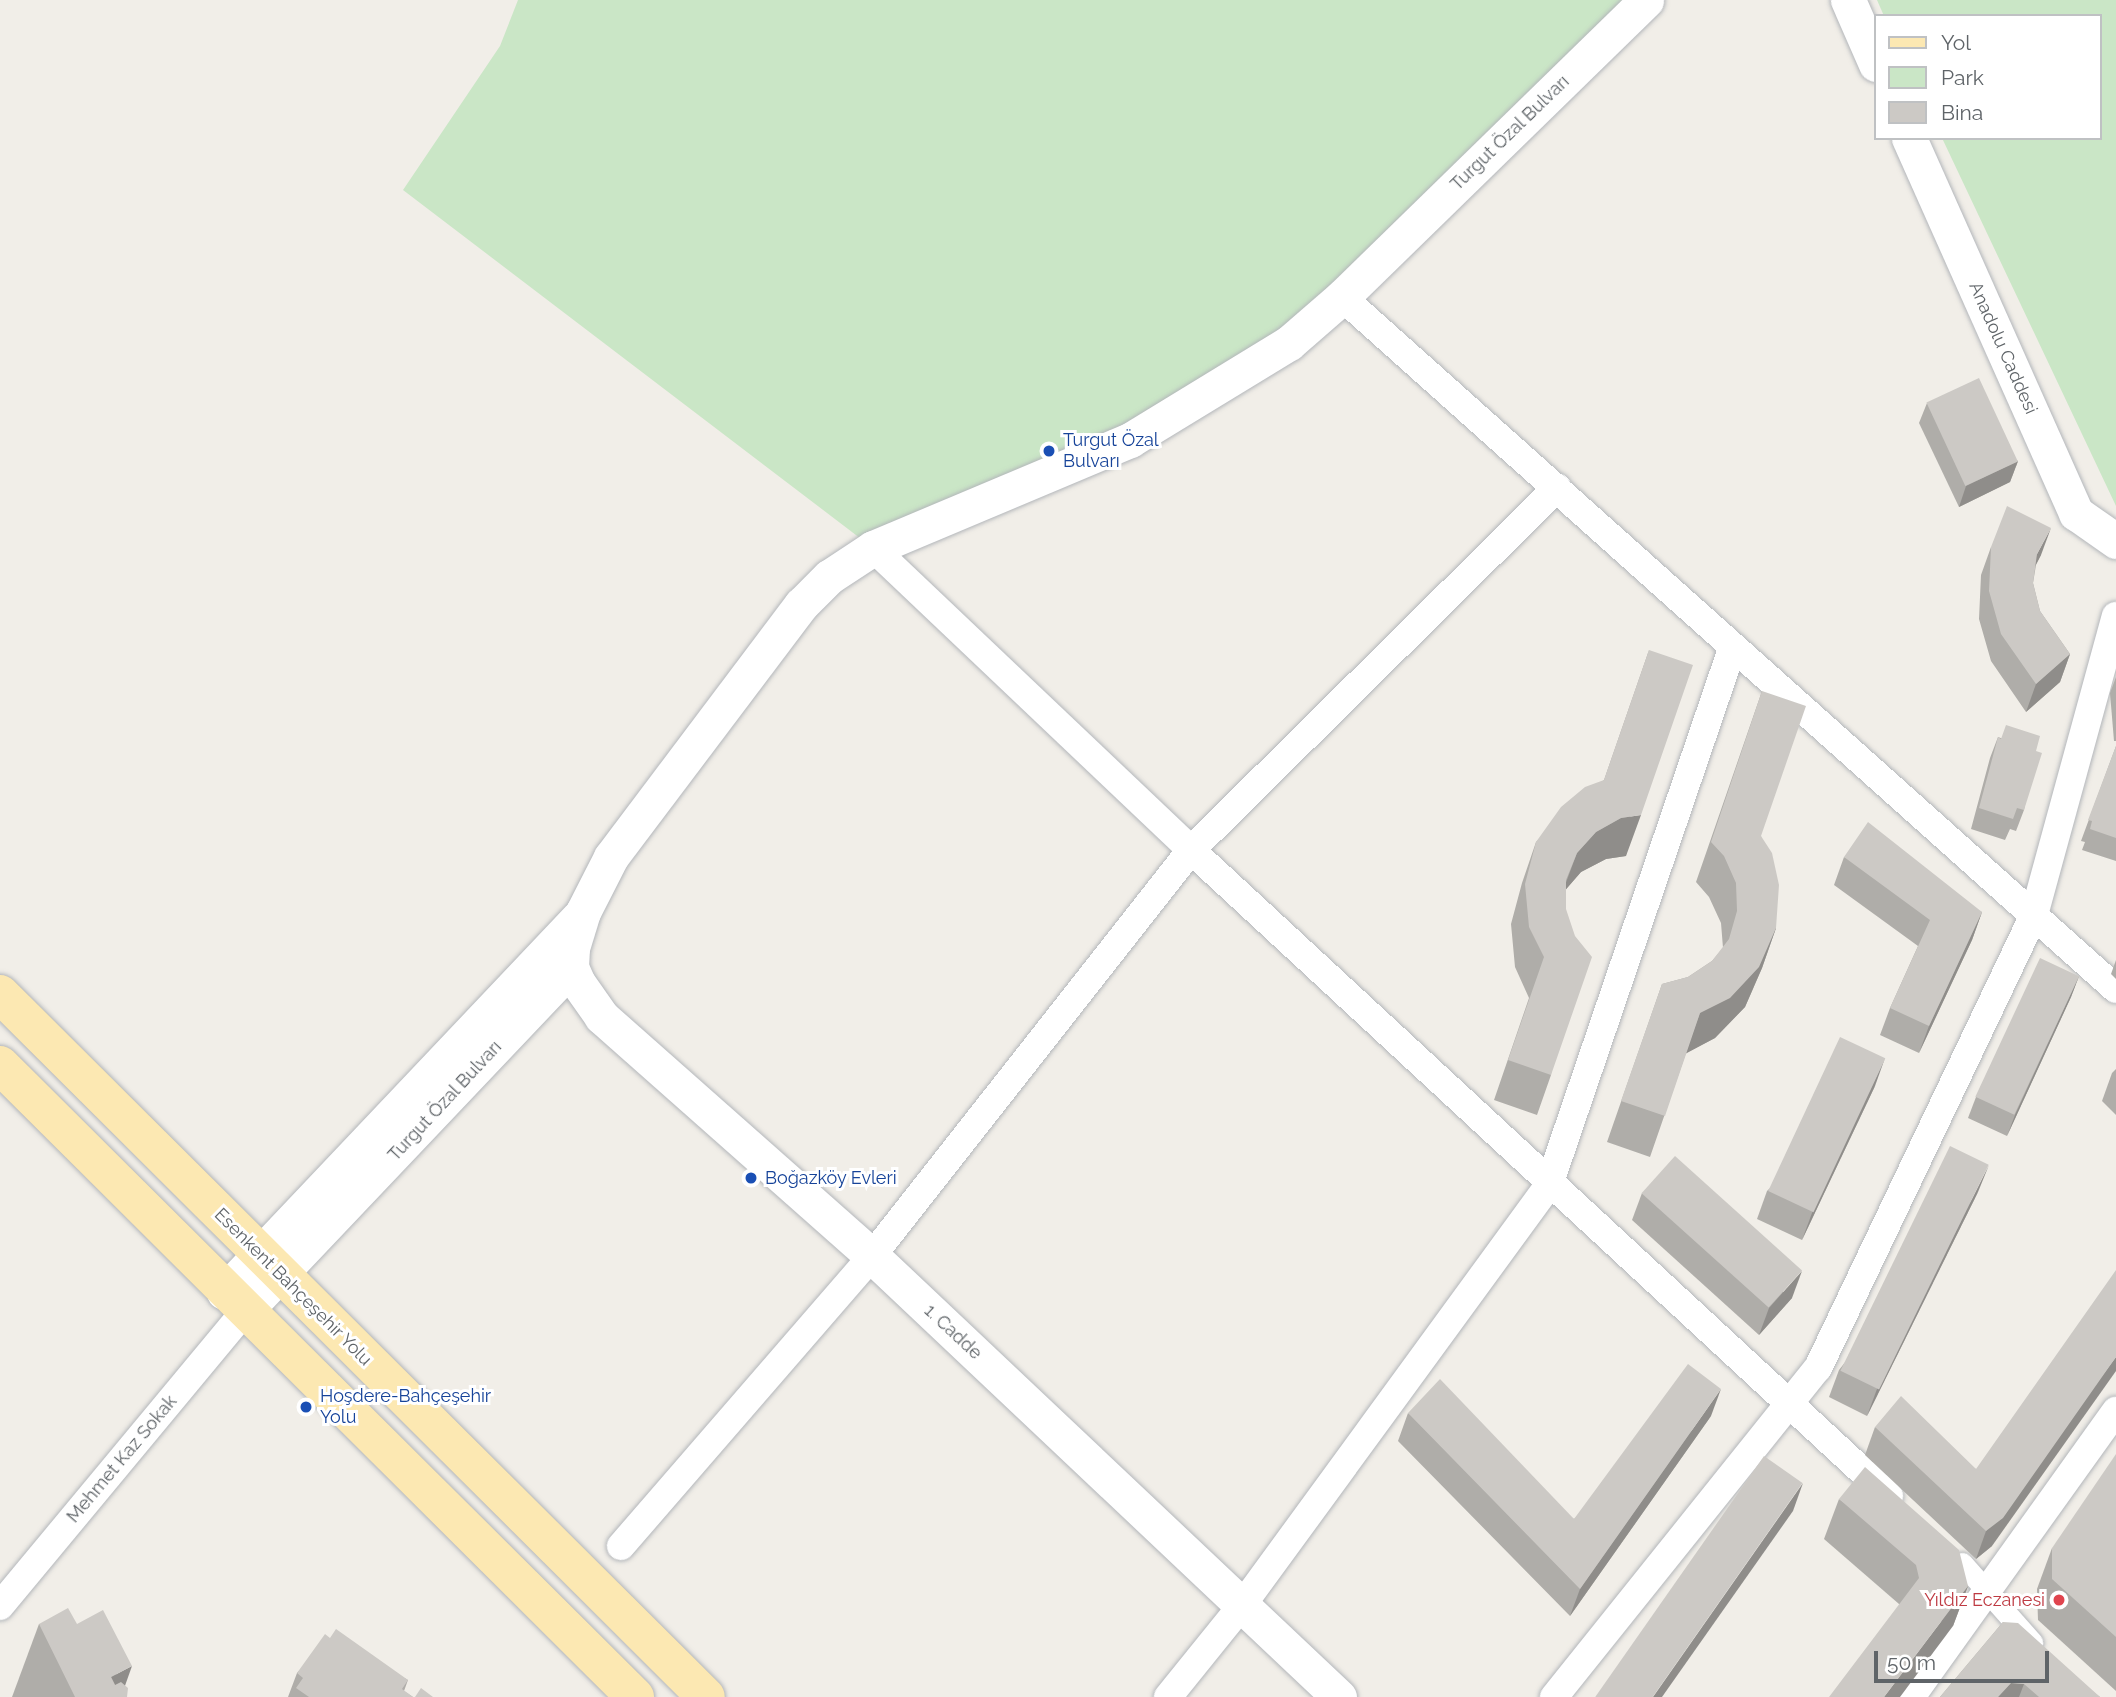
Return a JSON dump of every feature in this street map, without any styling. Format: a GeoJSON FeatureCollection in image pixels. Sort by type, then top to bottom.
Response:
{"type":"FeatureCollection","features":[{"type":"Feature","properties":{"kind":"main road","name":"Esenkent Bahçeşehir Yolu"},"geometry":{"type":"LineString","coordinates":[[0,994],[706,1697]]}},
{"type":"Feature","properties":{"kind":"main road"},"geometry":{"type":"LineString","coordinates":[[0,1065],[234,1302],[635,1697]]}},
{"type":"Feature","properties":{"kind":"street","name":"Turgut Özal Bulvarı"},"geometry":{"type":"LineString","coordinates":[[270,1265],[571,967],[573,939],[583,912],[632,827],[802,605],[829,577],[873,548],[1130,440],[1289,343],[1342,297],[1646,0]]}},
{"type":"Feature","properties":{"kind":"street"},"geometry":{"type":"LineString","coordinates":[[1848,0],[1874,59]]}},
{"type":"Feature","properties":{"kind":"street","name":"Anadolu Caddesi"},"geometry":{"type":"LineString","coordinates":[[1910,140],[2076,513],[2116,541]]}},
{"type":"Feature","properties":{"kind":"street"},"geometry":{"type":"LineString","coordinates":[[1342,297],[1557,488],[1732,649],[2116,989]]}},
{"type":"Feature","properties":{"kind":"street"},"geometry":{"type":"LineString","coordinates":[[621,1546],[872,1256],[1191,850],[1557,488]]}},
{"type":"Feature","properties":{"kind":"street"},"geometry":{"type":"LineString","coordinates":[[873,548],[1549,1185],[1914,1519]]}},
{"type":"Feature","properties":{"kind":"street"},"geometry":{"type":"LineString","coordinates":[[1554,1697],[1791,1406],[1818,1368],[2034,915],[2116,616]]}},
{"type":"Feature","properties":{"kind":"street"},"geometry":{"type":"LineString","coordinates":[[1168,1697],[1243,1604],[1549,1185],[1732,649]]}},
{"type":"Feature","properties":{"kind":"street","name":"Turgut Özal Bulvarı"},"geometry":{"type":"LineString","coordinates":[[270,1265],[583,912]]}},
{"type":"Feature","properties":{"kind":"street","name":"1. Cadde"},"geometry":{"type":"LineString","coordinates":[[571,967],[602,1017],[872,1256],[1339,1697]]}},
{"type":"Feature","properties":{"kind":"street"},"geometry":{"type":"LineString","coordinates":[[234,1302],[270,1265]]}},
{"type":"Feature","properties":{"kind":"street","name":"Mehmet Kaz Sokak"},"geometry":{"type":"LineString","coordinates":[[0,1606],[234,1302]]}},
{"type":"Feature","properties":{"kind":"street"},"geometry":{"type":"LineString","coordinates":[[1911,1697],[2116,1411]]}},
{"type":"Feature","properties":{"kind":"street"},"geometry":{"type":"LineString","coordinates":[[1952,1555],[1990,1590],[2042,1651]]}},
{"type":"Feature","properties":{"kind":"green space"},"geometry":{"type":"Polygon","coordinates":[[[518,0],[1628,0],[1289,343],[873,548],[403,190],[500,46],[518,0]]]}},
{"type":"Feature","properties":{"kind":"green space"},"geometry":{"type":"Polygon","coordinates":[[[1877,0],[2116,0],[2116,506],[1943,140],[2102,140],[2102,14],[1883,14],[1877,0]]]}},
{"type":"Feature","properties":{"kind":"building"},"geometry":{"type":"Polygon","coordinates":[[[1979,378],[2018,461],[1965,486],[1926,403],[1979,378]]]}},
{"type":"Feature","properties":{"kind":"building"},"geometry":{"type":"Polygon","coordinates":[[[2007,506],[2051,528],[2037,554],[2033,583],[2040,611],[2070,654],[2036,684],[2001,634],[1989,591],[1991,547],[2007,506]]]}},
{"type":"Feature","properties":{"kind":"building"},"geometry":{"type":"Polygon","coordinates":[[[1649,650],[1693,665],[1641,815],[1621,818],[1596,832],[1577,853],[1566,880],[1566,909],[1575,936],[1592,957],[1551,1075],[1508,1060],[1544,957],[1529,927],[1525,884],[1536,842],[1561,807],[1585,787],[1604,780],[1649,650]]]}},
{"type":"Feature","properties":{"kind":"building"},"geometry":{"type":"Polygon","coordinates":[[[1762,691],[1806,706],[1761,836],[1772,853],[1779,885],[1776,928],[1759,967],[1730,998],[1700,1013],[1665,1116],[1621,1101],[1662,984],[1688,977],[1712,961],[1729,939],[1737,911],[1736,883],[1724,856],[1711,842],[1762,691]]]}},
{"type":"Feature","properties":{"kind":"building"},"geometry":{"type":"Polygon","coordinates":[[[2006,725],[2040,736],[2036,751],[2042,753],[2024,810],[2017,808],[2013,819],[1979,808],[1998,737],[2001,739],[2006,725]]]}},
{"type":"Feature","properties":{"kind":"building"},"geometry":{"type":"Polygon","coordinates":[[[2116,746],[2116,838],[2090,829],[2092,821],[2088,820],[2116,746]]]}},
{"type":"Feature","properties":{"kind":"building"},"geometry":{"type":"Polygon","coordinates":[[[1868,822],[1982,912],[1929,1026],[1890,1008],[1930,920],[1844,857],[1868,822]]]}},
{"type":"Feature","properties":{"kind":"building"},"geometry":{"type":"Polygon","coordinates":[[[2040,958],[2079,976],[2014,1115],[1975,1097],[2040,958]]]}},
{"type":"Feature","properties":{"kind":"building"},"geometry":{"type":"Polygon","coordinates":[[[1840,1037],[1885,1058],[1813,1212],[1768,1191],[1840,1037]]]}},
{"type":"Feature","properties":{"kind":"building"},"geometry":{"type":"Polygon","coordinates":[[[1950,1146],[1989,1165],[1879,1390],[1840,1371],[1950,1146]]]}},
{"type":"Feature","properties":{"kind":"building"},"geometry":{"type":"Polygon","coordinates":[[[1675,1156],[1802,1270],[1769,1308],[1642,1193],[1675,1156]]]}},
{"type":"Feature","properties":{"kind":"building"},"geometry":{"type":"Polygon","coordinates":[[[2116,1270],[2116,1357],[2003,1518],[1986,1531],[1875,1427],[1901,1396],[1976,1469],[2116,1270]]]}},
{"type":"Feature","properties":{"kind":"building"},"geometry":{"type":"Polygon","coordinates":[[[1688,1364],[1721,1389],[1580,1589],[1408,1413],[1440,1379],[1574,1519],[1688,1364]]]}},
{"type":"Feature","properties":{"kind":"building"},"geometry":{"type":"Polygon","coordinates":[[[2116,1454],[2116,1637],[2052,1579],[2052,1548],[2116,1454]]]}},
{"type":"Feature","properties":{"kind":"building"},"geometry":{"type":"Polygon","coordinates":[[[1764,1456],[1803,1483],[1653,1697],[1595,1697],[1764,1456]]]}},
{"type":"Feature","properties":{"kind":"building"},"geometry":{"type":"Polygon","coordinates":[[[1865,1467],[1959,1550],[1968,1586],[1884,1697],[1829,1697],[1919,1578],[1916,1565],[1839,1499],[1865,1467]]]}},
{"type":"Feature","properties":{"kind":"building"},"geometry":{"type":"Polygon","coordinates":[[[68,1608],[77,1624],[103,1610],[132,1666],[111,1677],[115,1685],[121,1682],[128,1688],[127,1697],[75,1697],[39,1624],[68,1608]]]}},
{"type":"Feature","properties":{"kind":"building"},"geometry":{"type":"Polygon","coordinates":[[[2003,1622],[2018,1623],[2100,1697],[2039,1697],[2024,1684],[2011,1683],[1998,1697],[1940,1697],[2003,1622]]]}},
{"type":"Feature","properties":{"kind":"building"},"geometry":{"type":"Polygon","coordinates":[[[336,1629],[408,1680],[402,1689],[413,1697],[309,1697],[296,1688],[303,1678],[297,1673],[325,1634],[330,1638],[336,1629]]]}},
{"type":"Feature","properties":{"kind":"building"},"geometry":{"type":"Polygon","coordinates":[[[421,1688],[433,1697],[415,1697],[421,1688]]]}},
{"type":"Feature","properties":{"kind":"place","name":"Turgut Özal Bulvarı"},"geometry":{"type":"Point","coordinates":[1049,451]}},
{"type":"Feature","properties":{"kind":"place","name":"Boğazköy Evleri"},"geometry":{"type":"Point","coordinates":[751,1178]}},
{"type":"Feature","properties":{"kind":"place","name":"Hoşdere-Bahçeşehir Yolu"},"geometry":{"type":"Point","coordinates":[306,1407]}},
{"type":"Feature","properties":{"kind":"place","name":"Yıldız Eczanesi"},"geometry":{"type":"Point","coordinates":[2059,1600]}}]}
